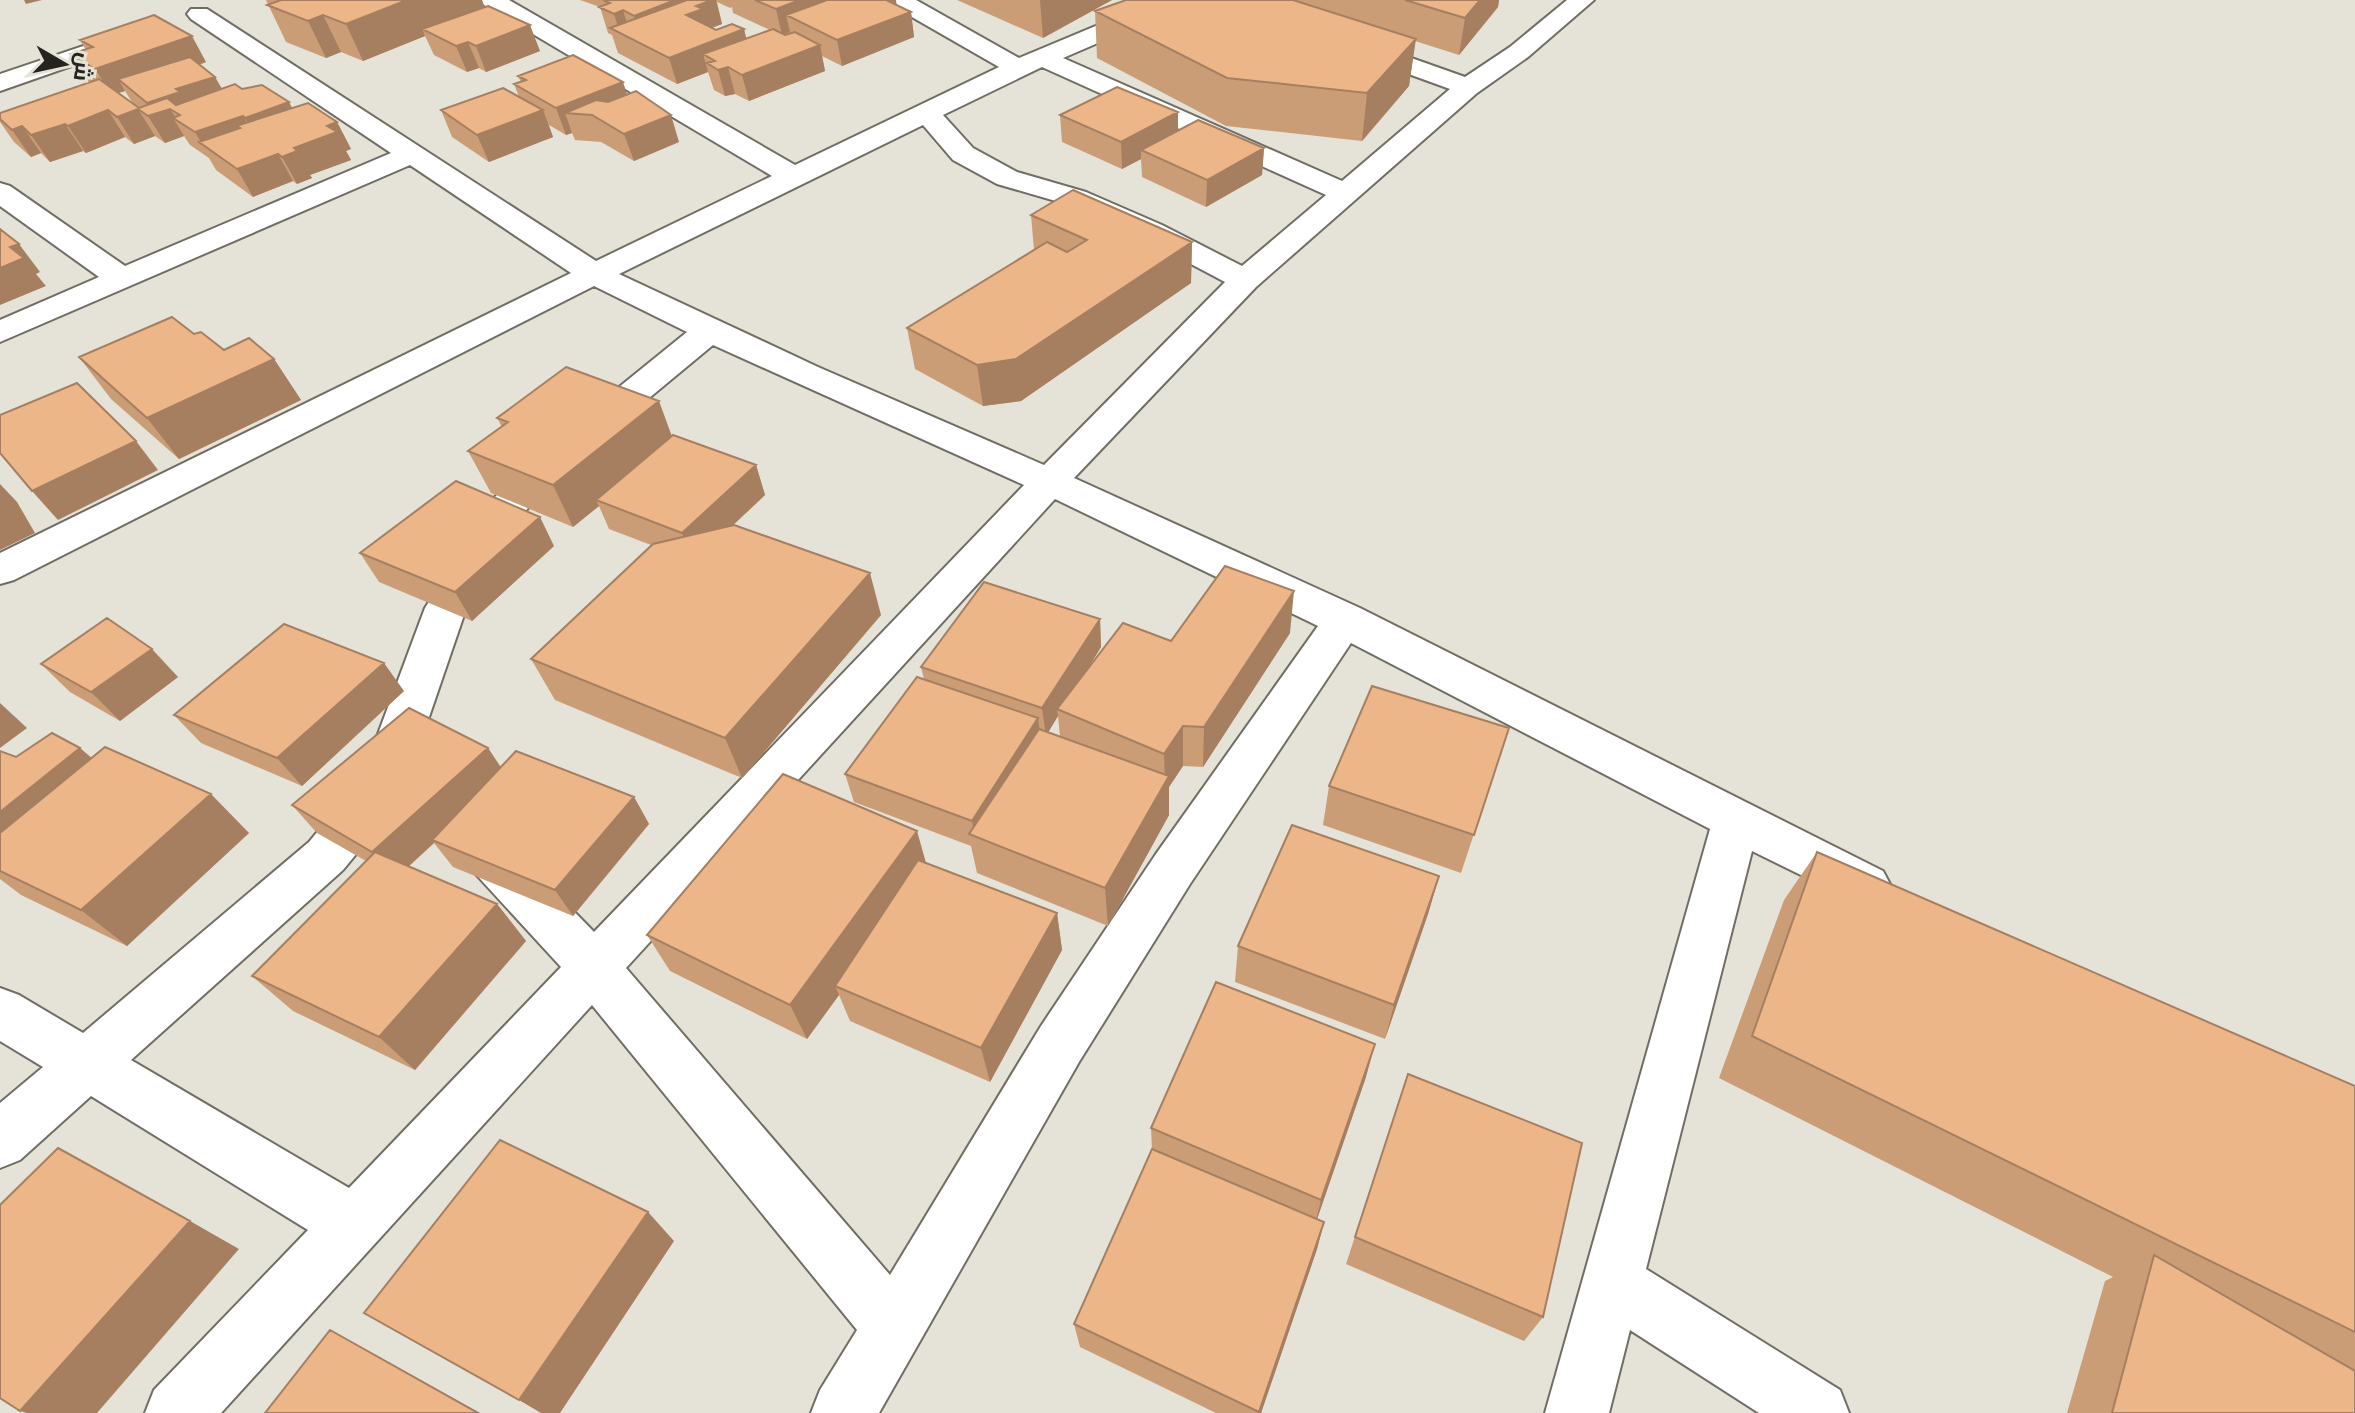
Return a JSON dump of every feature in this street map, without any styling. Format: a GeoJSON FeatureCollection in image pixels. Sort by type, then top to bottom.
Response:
{"type":"FeatureCollection","features":[{"type":"Feature","properties":{"kind":"street"},"geometry":{"type":"LineString","coordinates":[[492,0],[794,177]]}},
{"type":"Feature","properties":{"kind":"street"},"geometry":{"type":"LineString","coordinates":[[899,0],[1030,63],[1346,193]]}},
{"type":"Feature","properties":{"kind":"street"},"geometry":{"type":"LineString","coordinates":[[0,570],[794,177],[1030,63],[1178,0]]}},
{"type":"Feature","properties":{"kind":"street"},"geometry":{"type":"LineString","coordinates":[[177,1413],[1048,483],[1245,280],[1468,87],[1519,52],[1563,6]]}},
{"type":"Feature","properties":{"kind":"street"},"geometry":{"type":"LineString","coordinates":[[4,73],[163,26],[209,9],[594,274],[708,332],[1345,619],[1905,905]]}},
{"type":"Feature","properties":{"kind":"street"},"geometry":{"type":"LineString","coordinates":[[1334,38],[1468,87]]}},
{"type":"Feature","properties":{"kind":"street"},"geometry":{"type":"LineString","coordinates":[[927,113],[963,154],[1007,178],[1076,198],[1151,231],[1245,280]]}},
{"type":"Feature","properties":{"kind":"street"},"geometry":{"type":"LineString","coordinates":[[0,332],[414,153]]}},
{"type":"Feature","properties":{"kind":"street"},"geometry":{"type":"LineString","coordinates":[[0,192],[122,279]]}},
{"type":"Feature","properties":{"kind":"street"},"geometry":{"type":"LineString","coordinates":[[708,332],[542,468],[509,506],[446,608],[425,788],[593,966],[656,1046],[893,1325]]}},
{"type":"Feature","properties":{"kind":"street"},"geometry":{"type":"LineString","coordinates":[[843,1413],[1060,1044],[1173,869],[1345,619]]}},
{"type":"Feature","properties":{"kind":"street"},"geometry":{"type":"LineString","coordinates":[[0,1140],[326,856],[349,828],[425,788]]}},
{"type":"Feature","properties":{"kind":"street"},"geometry":{"type":"LineString","coordinates":[[1577,1413],[1736,821]]}},
{"type":"Feature","properties":{"kind":"street"},"geometry":{"type":"LineString","coordinates":[[0,1012],[352,1223]]}},
{"type":"Feature","properties":{"kind":"street"},"geometry":{"type":"LineString","coordinates":[[1613,1283],[1817,1413]]}},
{"type":"Feature","properties":{"kind":"building"},"geometry":{"type":"Polygon","coordinates":[[[281,0],[407,0],[346,24],[323,15],[308,21],[267,5],[281,0]]]}},
{"type":"Feature","properties":{"kind":"building"},"geometry":{"type":"Polygon","coordinates":[[[603,0],[675,0],[634,16],[623,10],[614,14],[599,7],[610,3],[603,0]]]}},
{"type":"Feature","properties":{"kind":"building"},"geometry":{"type":"Polygon","coordinates":[[[687,0],[712,0],[696,6],[703,9],[686,15],[716,30],[732,24],[744,29],[669,58],[610,28],[687,0]]]}},
{"type":"Feature","properties":{"kind":"building"},"geometry":{"type":"Polygon","coordinates":[[[755,0],[800,0],[776,9],[755,0]]]}},
{"type":"Feature","properties":{"kind":"building"},"geometry":{"type":"Polygon","coordinates":[[[827,0],[891,0],[888,1],[911,12],[837,40],[786,15],[827,0]]]}},
{"type":"Feature","properties":{"kind":"building"},"geometry":{"type":"Polygon","coordinates":[[[1126,0],[1293,0],[1416,39],[1367,93],[1227,78],[1095,11],[1126,0]]]}},
{"type":"Feature","properties":{"kind":"building"},"geometry":{"type":"Polygon","coordinates":[[[1405,0],[1480,0],[1465,18],[1405,0]]]}},
{"type":"Feature","properties":{"kind":"building"},"geometry":{"type":"Polygon","coordinates":[[[488,6],[530,25],[476,46],[468,42],[456,46],[422,29],[488,6]]]}},
{"type":"Feature","properties":{"kind":"building"},"geometry":{"type":"Polygon","coordinates":[[[154,15],[192,36],[95,69],[71,54],[93,47],[80,40],[154,15]]]}},
{"type":"Feature","properties":{"kind":"building"},"geometry":{"type":"Polygon","coordinates":[[[773,29],[785,35],[795,32],[820,45],[742,75],[728,67],[718,70],[707,63],[715,61],[703,54],[773,29]]]}},
{"type":"Feature","properties":{"kind":"building"},"geometry":{"type":"Polygon","coordinates":[[[573,55],[623,82],[556,108],[514,84],[526,80],[518,76],[573,55]]]}},
{"type":"Feature","properties":{"kind":"building"},"geometry":{"type":"Polygon","coordinates":[[[190,57],[215,77],[176,89],[180,92],[147,103],[118,79],[190,57]]]}},
{"type":"Feature","properties":{"kind":"building"},"geometry":{"type":"Polygon","coordinates":[[[99,79],[139,108],[167,98],[176,105],[235,84],[242,89],[262,85],[289,102],[195,132],[173,118],[180,115],[170,109],[148,116],[138,109],[117,117],[108,110],[68,126],[65,124],[31,135],[22,126],[12,130],[0,119],[0,113],[99,79]]]}},
{"type":"Feature","properties":{"kind":"building"},"geometry":{"type":"Polygon","coordinates":[[[1117,87],[1178,112],[1121,142],[1060,115],[1117,87]]]}},
{"type":"Feature","properties":{"kind":"building"},"geometry":{"type":"Polygon","coordinates":[[[503,88],[543,110],[477,135],[441,110],[503,88]]]}},
{"type":"Feature","properties":{"kind":"building"},"geometry":{"type":"Polygon","coordinates":[[[636,91],[671,115],[624,134],[592,115],[565,113],[596,100],[608,102],[636,91]]]}},
{"type":"Feature","properties":{"kind":"building"},"geometry":{"type":"Polygon","coordinates":[[[308,103],[337,122],[327,126],[337,132],[294,148],[297,151],[282,157],[278,154],[237,169],[199,142],[240,128],[236,126],[308,103]]]}},
{"type":"Feature","properties":{"kind":"building"},"geometry":{"type":"Polygon","coordinates":[[[1198,120],[1264,148],[1207,180],[1141,150],[1198,120]]]}},
{"type":"Feature","properties":{"kind":"building"},"geometry":{"type":"Polygon","coordinates":[[[1073,190],[1192,242],[1016,359],[977,365],[907,328],[1047,242],[1067,252],[1087,240],[1031,215],[1073,190]]]}},
{"type":"Feature","properties":{"kind":"building"},"geometry":{"type":"Polygon","coordinates":[[[0,229],[19,244],[10,247],[24,258],[0,268],[0,229]]]}},
{"type":"Feature","properties":{"kind":"building"},"geometry":{"type":"Polygon","coordinates":[[[172,317],[194,334],[201,332],[224,350],[249,338],[274,359],[147,418],[79,357],[172,317]]]}},
{"type":"Feature","properties":{"kind":"building"},"geometry":{"type":"Polygon","coordinates":[[[566,367],[659,401],[553,485],[468,451],[508,422],[497,418],[566,367]]]}},
{"type":"Feature","properties":{"kind":"building"},"geometry":{"type":"Polygon","coordinates":[[[77,383],[136,441],[32,491],[0,453],[0,415],[77,383]]]}},
{"type":"Feature","properties":{"kind":"building"},"geometry":{"type":"Polygon","coordinates":[[[673,435],[756,465],[682,533],[596,500],[673,435]]]}},
{"type":"Feature","properties":{"kind":"building"},"geometry":{"type":"Polygon","coordinates":[[[456,481],[540,517],[455,592],[360,553],[456,481]]]}},
{"type":"Feature","properties":{"kind":"building"},"geometry":{"type":"Polygon","coordinates":[[[734,525],[870,573],[725,738],[531,659],[653,544],[734,525]]]}},
{"type":"Feature","properties":{"kind":"building"},"geometry":{"type":"Polygon","coordinates":[[[1225,566],[1294,591],[1204,727],[1183,726],[1164,754],[1057,709],[1123,623],[1171,641],[1225,566]]]}},
{"type":"Feature","properties":{"kind":"building"},"geometry":{"type":"Polygon","coordinates":[[[984,582],[1100,619],[1042,708],[921,667],[984,582]]]}},
{"type":"Feature","properties":{"kind":"building"},"geometry":{"type":"Polygon","coordinates":[[[107,618],[152,649],[91,692],[41,664],[107,618]]]}},
{"type":"Feature","properties":{"kind":"building"},"geometry":{"type":"Polygon","coordinates":[[[284,624],[384,663],[277,758],[174,715],[284,624]]]}},
{"type":"Feature","properties":{"kind":"building"},"geometry":{"type":"Polygon","coordinates":[[[917,677],[1038,718],[972,821],[845,774],[917,677]]]}},
{"type":"Feature","properties":{"kind":"building"},"geometry":{"type":"Polygon","coordinates":[[[1372,686],[1509,728],[1474,835],[1329,786],[1372,686]]]}},
{"type":"Feature","properties":{"kind":"building"},"geometry":{"type":"Polygon","coordinates":[[[409,708],[488,748],[372,852],[292,805],[409,708]]]}},
{"type":"Feature","properties":{"kind":"building"},"geometry":{"type":"Polygon","coordinates":[[[1039,729],[1169,776],[1105,888],[969,834],[1039,729]]]}},
{"type":"Feature","properties":{"kind":"building"},"geometry":{"type":"Polygon","coordinates":[[[52,733],[80,748],[0,812],[0,751],[16,757],[52,733]]]}},
{"type":"Feature","properties":{"kind":"building"},"geometry":{"type":"Polygon","coordinates":[[[105,747],[211,794],[81,910],[0,871],[0,833],[105,747]]]}},
{"type":"Feature","properties":{"kind":"building"},"geometry":{"type":"Polygon","coordinates":[[[516,751],[634,797],[555,890],[432,840],[516,751]]]}},
{"type":"Feature","properties":{"kind":"building"},"geometry":{"type":"Polygon","coordinates":[[[783,774],[917,831],[790,1005],[647,935],[783,774]]]}},
{"type":"Feature","properties":{"kind":"building"},"geometry":{"type":"Polygon","coordinates":[[[1292,825],[1439,876],[1394,1005],[1238,946],[1292,825]]]}},
{"type":"Feature","properties":{"kind":"building"},"geometry":{"type":"Polygon","coordinates":[[[375,852],[497,904],[379,1037],[252,976],[375,852]]]}},
{"type":"Feature","properties":{"kind":"building"},"geometry":{"type":"Polygon","coordinates":[[[1817,852],[2355,1086],[2355,1332],[1752,1036],[1817,852]]]}},
{"type":"Feature","properties":{"kind":"building"},"geometry":{"type":"Polygon","coordinates":[[[918,860],[1057,913],[981,1048],[835,986],[918,860]]]}},
{"type":"Feature","properties":{"kind":"building"},"geometry":{"type":"Polygon","coordinates":[[[1216,982],[1375,1044],[1321,1200],[1151,1128],[1216,982]]]}},
{"type":"Feature","properties":{"kind":"building"},"geometry":{"type":"Polygon","coordinates":[[[1408,1074],[1582,1143],[1543,1317],[1355,1237],[1408,1074]]]}},
{"type":"Feature","properties":{"kind":"building"},"geometry":{"type":"Polygon","coordinates":[[[500,1140],[648,1212],[519,1400],[364,1313],[500,1140]]]}},
{"type":"Feature","properties":{"kind":"building"},"geometry":{"type":"Polygon","coordinates":[[[58,1148],[190,1221],[20,1411],[0,1398],[0,1205],[58,1148]]]}},
{"type":"Feature","properties":{"kind":"building"},"geometry":{"type":"Polygon","coordinates":[[[1152,1149],[1324,1222],[1259,1412],[1074,1324],[1152,1149]]]}},
{"type":"Feature","properties":{"kind":"building"},"geometry":{"type":"Polygon","coordinates":[[[2154,1255],[2355,1371],[2355,1413],[2112,1413],[2154,1255]]]}},
{"type":"Feature","properties":{"kind":"building"},"geometry":{"type":"Polygon","coordinates":[[[330,1330],[478,1413],[265,1413],[330,1330]]]}}]}
